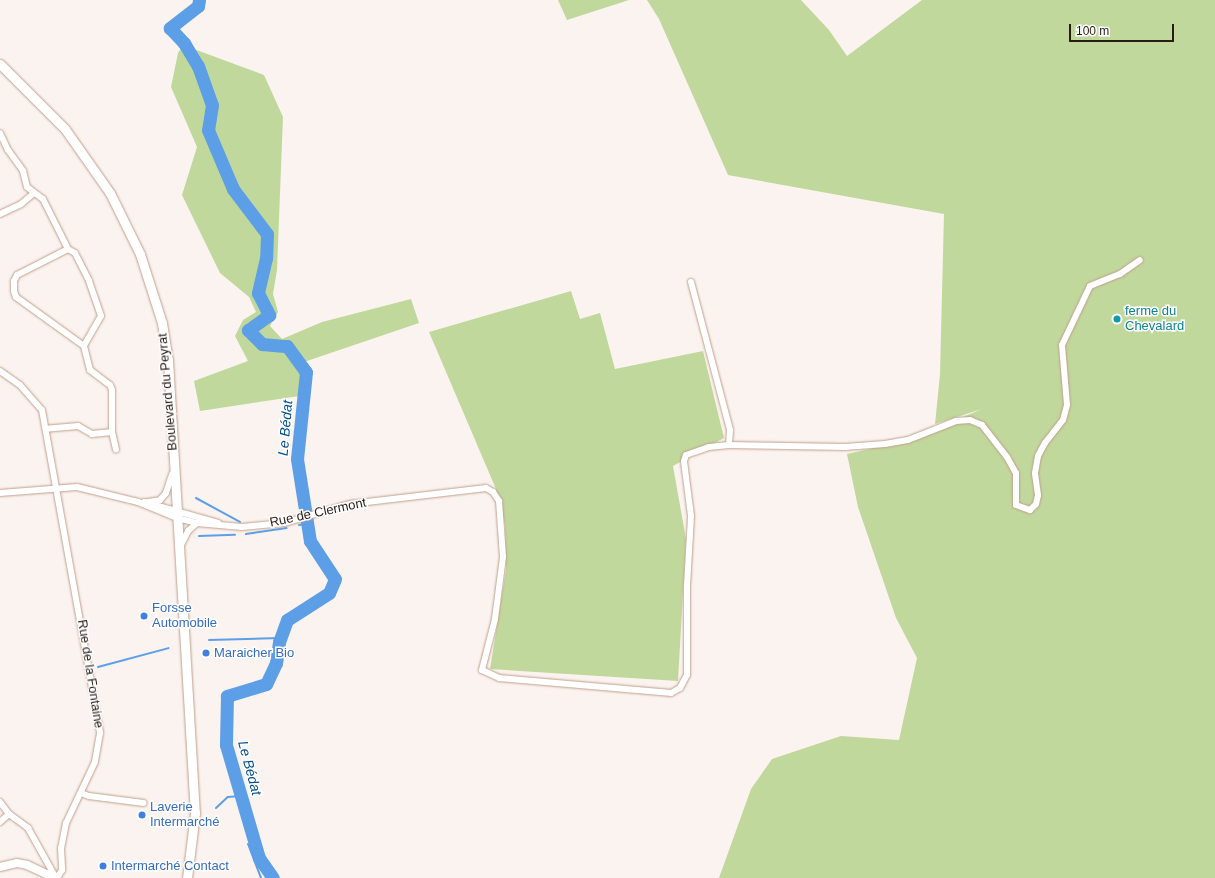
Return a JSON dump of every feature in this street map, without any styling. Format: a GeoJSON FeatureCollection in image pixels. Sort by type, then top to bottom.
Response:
{"type":"FeatureCollection","features":[{"type":"Feature","properties":{"kind":"main road","name":"Boulevard du Peyrat"},"geometry":{"type":"LineString","coordinates":[[0,64],[64,129],[93,166],[110,193],[140,254],[162,323],[168,360],[195,826],[187,878]]}},
{"type":"Feature","properties":{"kind":"main road","name":"Boulevard du Peyrat"},"geometry":{"type":"LineString","coordinates":[[182,878],[188,831],[192,772]]}},
{"type":"Feature","properties":{"kind":"street"},"geometry":{"type":"LineString","coordinates":[[0,133],[8,150],[23,171],[27,187],[33,194],[43,199],[68,249],[75,252],[89,281],[101,316],[84,346]]}},
{"type":"Feature","properties":{"kind":"street"},"geometry":{"type":"LineString","coordinates":[[0,214],[21,204],[33,194]]}},
{"type":"Feature","properties":{"kind":"street"},"geometry":{"type":"LineString","coordinates":[[68,249],[17,275],[14,281],[14,291],[16,297],[84,346],[90,370],[110,385],[112,390],[112,432],[116,450]]}},
{"type":"Feature","properties":{"kind":"street"},"geometry":{"type":"LineString","coordinates":[[691,282],[730,430],[729,445],[845,447],[885,444],[908,440],[956,421],[970,420],[982,425],[1007,457],[1016,473],[1016,504],[1030,510],[1036,504],[1038,495],[1036,473],[1038,456],[1045,443],[1064,420],[1067,405],[1062,345],[1090,286],[1120,274],[1140,260]]}},
{"type":"Feature","properties":{"kind":"street","name":"Rue de la Fontaine"},"geometry":{"type":"LineString","coordinates":[[0,371],[20,385],[35,400],[42,410],[100,734],[95,762],[66,823],[61,848],[62,870],[56,878]]}},
{"type":"Feature","properties":{"kind":"street"},"geometry":{"type":"LineString","coordinates":[[46,430],[78,426],[92,434],[112,432]]}},
{"type":"Feature","properties":{"kind":"street","name":"Rue de Clermont"},"geometry":{"type":"LineString","coordinates":[[176,514],[197,523],[227,526],[271,525],[350,504],[486,488],[493,492],[501,513],[504,557],[495,619],[482,670],[499,678],[670,694],[680,688],[687,675],[687,586],[691,516],[684,461],[686,455],[692,452],[729,445]]}},
{"type":"Feature","properties":{"kind":"street"},"geometry":{"type":"LineString","coordinates":[[138,502],[160,500],[166,493],[174,465]]}},
{"type":"Feature","properties":{"kind":"street"},"geometry":{"type":"LineString","coordinates":[[0,493],[56,488],[94,490],[176,514],[227,526]]}},
{"type":"Feature","properties":{"kind":"street"},"geometry":{"type":"LineString","coordinates":[[147,502],[176,514]]}},
{"type":"Feature","properties":{"kind":"street"},"geometry":{"type":"LineString","coordinates":[[179,548],[188,531],[197,523]]}},
{"type":"Feature","properties":{"kind":"street"},"geometry":{"type":"LineString","coordinates":[[81,793],[89,796],[144,803]]}},
{"type":"Feature","properties":{"kind":"street"},"geometry":{"type":"LineString","coordinates":[[0,802],[9,814],[28,828],[56,878]]}},
{"type":"Feature","properties":{"kind":"street"},"geometry":{"type":"LineString","coordinates":[[0,822],[9,814]]}},
{"type":"Feature","properties":{"kind":"street"},"geometry":{"type":"LineString","coordinates":[[0,866],[17,863],[27,865],[56,878]]}},
{"type":"Feature","properties":{"kind":"green space"},"geometry":{"type":"Polygon","coordinates":[[[558,0],[629,0],[567,20],[558,0]]]}},
{"type":"Feature","properties":{"kind":"green space"},"geometry":{"type":"Polygon","coordinates":[[[647,0],[801,0],[829,30],[847,56],[922,0],[1215,0],[1215,878],[719,878],[751,789],[772,759],[841,736],[899,740],[917,658],[896,618],[858,507],[847,454],[909,440],[982,409],[935,424],[940,374],[944,214],[728,175],[659,19],[647,0]]]}},
{"type":"Feature","properties":{"kind":"green space"},"geometry":{"type":"Polygon","coordinates":[[[183,45],[264,75],[283,117],[277,270],[273,294],[278,312],[270,326],[282,339],[322,322],[411,299],[419,323],[304,362],[312,379],[306,395],[200,411],[194,381],[248,361],[235,336],[243,320],[256,312],[249,297],[220,273],[182,195],[197,147],[171,87],[178,53],[183,45]]]}},
{"type":"Feature","properties":{"kind":"green space"},"geometry":{"type":"Polygon","coordinates":[[[571,291],[580,319],[600,313],[615,369],[703,351],[724,438],[673,466],[686,539],[678,681],[490,669],[506,570],[505,525],[496,489],[429,332],[571,291]]]}},
{"type":"Feature","properties":{"kind":"waterway","name":"Le Bédat"},"geometry":{"type":"LineString","coordinates":[[199,0],[198,6],[170,28],[184,43],[198,66],[212,105],[208,130],[233,189],[267,234],[266,258],[258,293],[269,315],[248,330],[262,344],[287,346],[306,372],[297,459],[310,541],[335,579],[329,593],[287,620],[279,642],[276,663],[266,684],[227,696],[226,745],[259,858],[273,878]]}},
{"type":"Feature","properties":{"kind":"waterway"},"geometry":{"type":"LineString","coordinates":[[196,498],[240,522]]}},
{"type":"Feature","properties":{"kind":"waterway","name":"Le Bédat"},"geometry":{"type":"LineString","coordinates":[[299,525],[305,524],[304,519]]}},
{"type":"Feature","properties":{"kind":"waterway"},"geometry":{"type":"LineString","coordinates":[[246,534],[287,528]]}},
{"type":"Feature","properties":{"kind":"waterway"},"geometry":{"type":"LineString","coordinates":[[199,536],[235,535]]}},
{"type":"Feature","properties":{"kind":"waterway"},"geometry":{"type":"LineString","coordinates":[[209,640],[280,638]]}},
{"type":"Feature","properties":{"kind":"waterway"},"geometry":{"type":"LineString","coordinates":[[98,667],[169,648]]}},
{"type":"Feature","properties":{"kind":"waterway"},"geometry":{"type":"LineString","coordinates":[[216,808],[228,797],[241,796]]}},
{"type":"Feature","properties":{"kind":"waterway"},"geometry":{"type":"LineString","coordinates":[[248,844],[261,878]]}},
{"type":"Feature","properties":{"kind":"place","name":"ferme du Chevalard"},"geometry":{"type":"Point","coordinates":[1117,319]}},
{"type":"Feature","properties":{"kind":"place","name":"Forsse Automobile"},"geometry":{"type":"Point","coordinates":[144,616]}},
{"type":"Feature","properties":{"kind":"place","name":"Maraicher Bio"},"geometry":{"type":"Point","coordinates":[206,653]}},
{"type":"Feature","properties":{"kind":"place","name":"Laverie Intermarché"},"geometry":{"type":"Point","coordinates":[142,815]}},
{"type":"Feature","properties":{"kind":"place","name":"Intermarché Contact"},"geometry":{"type":"Point","coordinates":[103,866]}}]}
